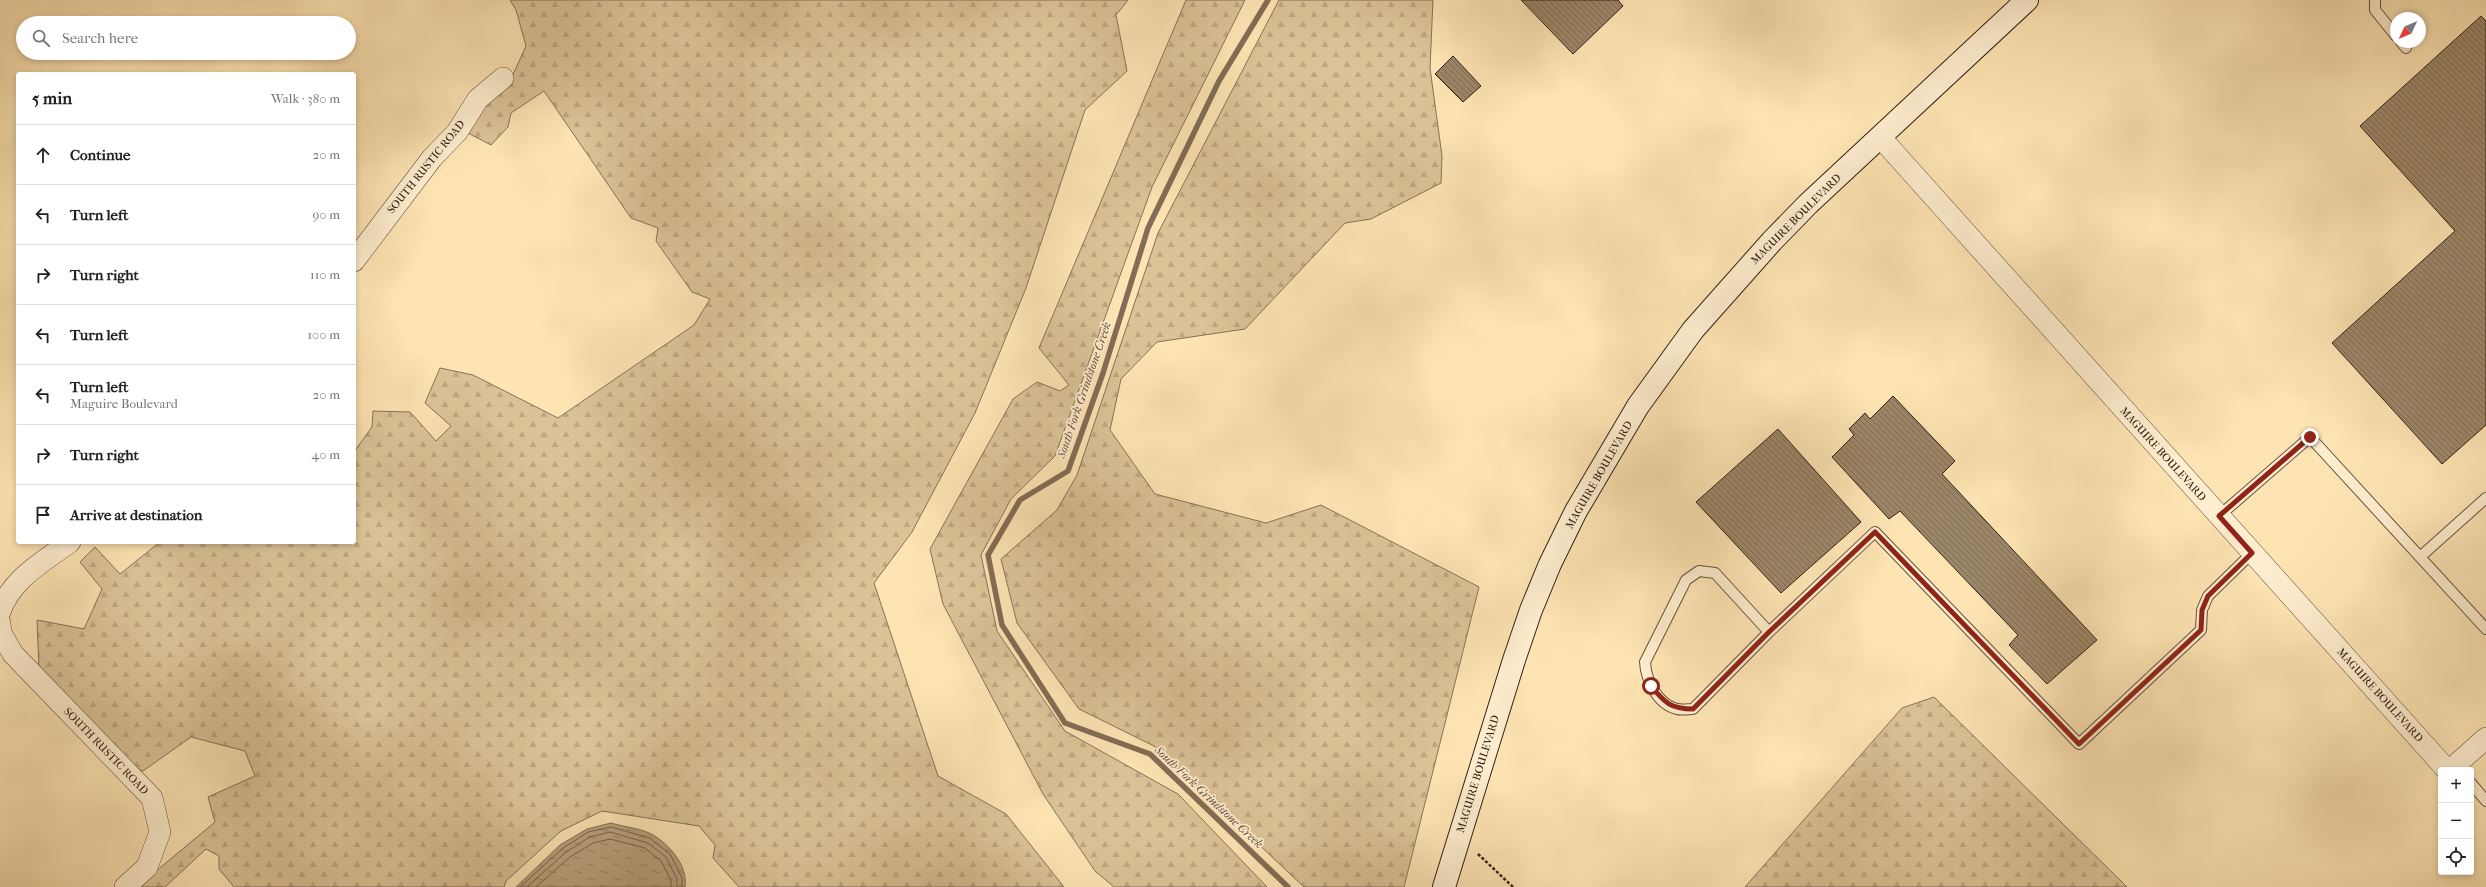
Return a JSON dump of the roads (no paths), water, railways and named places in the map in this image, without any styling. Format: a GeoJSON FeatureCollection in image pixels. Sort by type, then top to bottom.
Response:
{"type":"FeatureCollection","features":[{"type":"Feature","properties":{"kind":"street","name":"MAGUIRE BOULEVARD"},"geometry":{"type":"LineString","coordinates":[[1444,887],[1514,660],[1550,564],[1576,511],[1638,406],[1693,330],[1772,241],[2027,0]]}},
{"type":"Feature","properties":{"kind":"street","name":"SOUTH RUSTIC ROAD"},"geometry":{"type":"LineString","coordinates":[[356,258],[432,158],[457,132],[478,99],[503,78]]}},
{"type":"Feature","properties":{"kind":"street","name":"MAGUIRE BOULEVARD"},"geometry":{"type":"LineString","coordinates":[[1881,138],[2252,553],[2451,767]]}},
{"type":"Feature","properties":{"kind":"street"},"geometry":{"type":"LineString","coordinates":[[0,612],[5,597],[22,577],[67,544]]}},
{"type":"Feature","properties":{"kind":"street","name":"SOUTH RUSTIC ROAD"},"geometry":{"type":"LineString","coordinates":[[0,623],[1,633],[13,654],[152,798],[160,832],[147,867],[125,887]]}},
{"type":"Feature","properties":{"kind":"street"},"geometry":{"type":"LineString","coordinates":[[2455,767],[2486,738]]}},
{"type":"Feature","properties":{"kind":"lane"},"geometry":{"type":"LineString","coordinates":[[2375,0],[2375,10],[2390,29]]}},
{"type":"Feature","properties":{"kind":"lane"},"geometry":{"type":"LineString","coordinates":[[2219,516],[2310,437],[2486,629]]}},
{"type":"Feature","properties":{"kind":"lane"},"geometry":{"type":"LineString","coordinates":[[2420,556],[2486,498]]}},
{"type":"Feature","properties":{"kind":"lane"},"geometry":{"type":"LineString","coordinates":[[1769,632],[1715,573],[1699,571],[1686,580],[1645,662],[1646,674],[1651,686],[1662,700],[1676,709],[1693,709],[1769,632],[1875,532],[2079,744],[2201,630],[2202,610],[2208,596],[2252,553]]}},
{"type":"Feature","properties":{"kind":"lane"},"geometry":{"type":"LineString","coordinates":[[2474,787],[2486,801]]}},
{"type":"Feature","properties":{"kind":"water"},"geometry":{"type":"Polygon","coordinates":[[[611,823],[638,829],[653,835],[666,844],[681,864],[684,871],[685,887],[516,887],[560,845],[587,829],[611,823]]]}},
{"type":"Feature","properties":{"kind":"waterway","name":"South Fork Grindstone Creek"},"geometry":{"type":"LineString","coordinates":[[1268,0],[1219,81],[1148,228],[1103,373],[1068,471],[1020,500],[988,555],[1002,625],[1065,723],[1150,754],[1288,887]]}}]}
